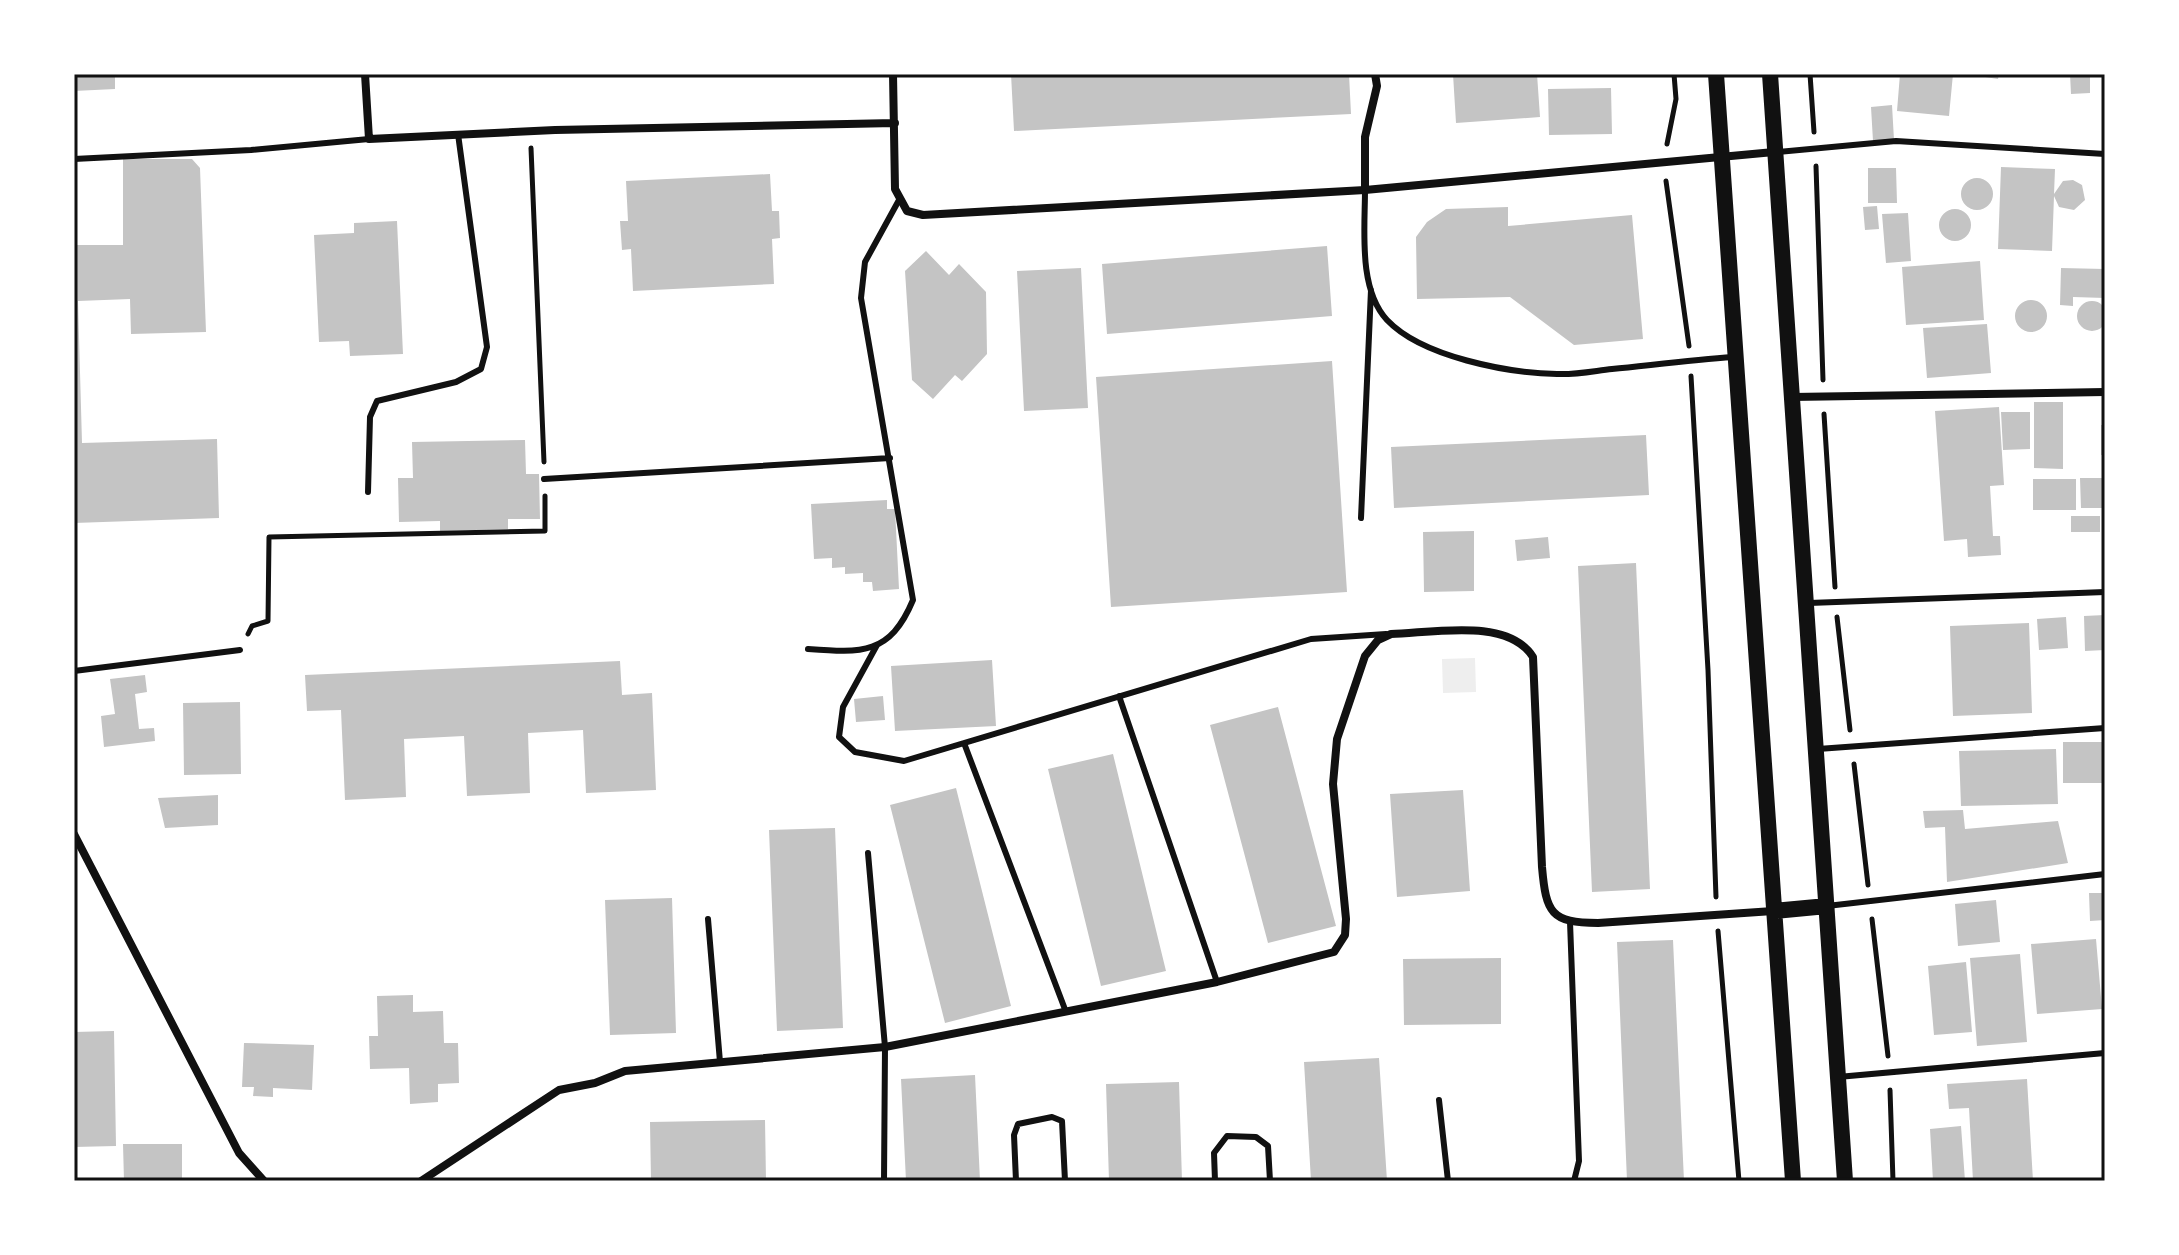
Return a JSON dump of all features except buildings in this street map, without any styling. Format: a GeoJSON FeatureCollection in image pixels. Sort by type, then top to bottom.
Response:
{"type":"FeatureCollection","features":[{"type":"Feature","properties":{"kind":"main road"},"geometry":{"type":"LineString","coordinates":[[1716,74],[1793,1181]]}},
{"type":"Feature","properties":{"kind":"main road"},"geometry":{"type":"LineString","coordinates":[[1770,74],[1845,1181]]}},
{"type":"Feature","properties":{"kind":"main road"},"geometry":{"type":"LineString","coordinates":[[1774,911],[1827,906]]}},
{"type":"Feature","properties":{"kind":"street"},"geometry":{"type":"LineString","coordinates":[[365,74],[369,139],[530,131],[895,123]]}},
{"type":"Feature","properties":{"kind":"street"},"geometry":{"type":"LineString","coordinates":[[893,74],[895,189],[907,211],[923,215],[1365,190],[1774,152]]}},
{"type":"Feature","properties":{"kind":"street"},"geometry":{"type":"LineString","coordinates":[[1365,190],[1365,137],[1377,86],[1375,74]]}},
{"type":"Feature","properties":{"kind":"street"},"geometry":{"type":"LineString","coordinates":[[1792,397],[2105,392]]}},
{"type":"Feature","properties":{"kind":"street"},"geometry":{"type":"LineString","coordinates":[[421,1181],[559,1090],[595,1083],[625,1071],[885,1047],[1217,982],[1323,957],[1341,945],[1346,919],[1333,784],[1337,739],[1365,656],[1378,640],[1391,634],[1497,631],[1513,638],[1530,652],[1535,663],[1544,896],[1552,913],[1570,922],[1774,911]]}},
{"type":"Feature","properties":{"kind":"street"},"geometry":{"type":"LineString","coordinates":[[74,834],[239,1153],[264,1181]]}},
{"type":"Feature","properties":{"kind":"lane"},"geometry":{"type":"LineString","coordinates":[[368,492],[370,417],[377,401],[456,382],[481,369],[487,347],[458,134]]}},
{"type":"Feature","properties":{"kind":"lane"},"geometry":{"type":"LineString","coordinates":[[74,159],[251,150],[369,139]]}},
{"type":"Feature","properties":{"kind":"lane"},"geometry":{"type":"LineString","coordinates":[[1774,152],[1896,141],[2105,154]]}},
{"type":"Feature","properties":{"kind":"lane"},"geometry":{"type":"LineString","coordinates":[[1361,518],[1371,289],[1365,246],[1365,190]]}},
{"type":"Feature","properties":{"kind":"lane"},"geometry":{"type":"LineString","coordinates":[[808,649],[850,652],[877,645],[901,628],[913,600],[861,298],[865,262],[899,200]]}},
{"type":"Feature","properties":{"kind":"lane"},"geometry":{"type":"LineString","coordinates":[[1371,289],[1386,319],[1419,343],[1453,356],[1500,367],[1558,374],[1735,357]]}},
{"type":"Feature","properties":{"kind":"lane"},"geometry":{"type":"LineString","coordinates":[[544,479],[890,458]]}},
{"type":"Feature","properties":{"kind":"lane"},"geometry":{"type":"LineString","coordinates":[[1805,603],[2105,592]]}},
{"type":"Feature","properties":{"kind":"lane"},"geometry":{"type":"LineString","coordinates":[[877,645],[843,707],[839,737],[855,752],[904,761],[1311,639],[1391,634]]}},
{"type":"Feature","properties":{"kind":"lane"},"geometry":{"type":"LineString","coordinates":[[74,671],[240,650]]}},
{"type":"Feature","properties":{"kind":"lane"},"geometry":{"type":"LineString","coordinates":[[1119,696],[1217,982]]}},
{"type":"Feature","properties":{"kind":"lane"},"geometry":{"type":"LineString","coordinates":[[1815,749],[2105,728]]}},
{"type":"Feature","properties":{"kind":"lane"},"geometry":{"type":"LineString","coordinates":[[964,743],[1066,1012]]}},
{"type":"Feature","properties":{"kind":"lane"},"geometry":{"type":"LineString","coordinates":[[868,853],[885,1047],[884,1181]]}},
{"type":"Feature","properties":{"kind":"lane"},"geometry":{"type":"LineString","coordinates":[[1827,906],[2105,874]]}},
{"type":"Feature","properties":{"kind":"lane"},"geometry":{"type":"LineString","coordinates":[[708,919],[720,1062]]}},
{"type":"Feature","properties":{"kind":"lane"},"geometry":{"type":"LineString","coordinates":[[1570,922],[1579,1161],[1574,1181]]}},
{"type":"Feature","properties":{"kind":"lane"},"geometry":{"type":"LineString","coordinates":[[1838,1077],[2105,1053]]}},
{"type":"Feature","properties":{"kind":"lane"},"geometry":{"type":"LineString","coordinates":[[1439,1100],[1448,1181]]}},
{"type":"Feature","properties":{"kind":"lane"},"geometry":{"type":"LineString","coordinates":[[1016,1181],[1014,1135],[1018,1124],[1052,1117],[1062,1121],[1065,1181]]}},
{"type":"Feature","properties":{"kind":"lane"},"geometry":{"type":"LineString","coordinates":[[1215,1181],[1214,1153],[1227,1136],[1256,1137],[1268,1146],[1270,1181]]}},
{"type":"Feature","properties":{"kind":"path"},"geometry":{"type":"LineString","coordinates":[[1674,74],[1676,99],[1664,162],[1690,360],[1708,670],[1717,915],[1739,1181]]}},
{"type":"Feature","properties":{"kind":"path"},"geometry":{"type":"LineString","coordinates":[[1810,74],[1823,395],[1836,602],[1890,1072],[1893,1181]]}},
{"type":"Feature","properties":{"kind":"path"},"geometry":{"type":"LineString","coordinates":[[240,650],[252,626],[268,621],[269,537],[545,531],[530,131]]}},
{"type":"Feature","properties":{"kind":"shaded area"},"geometry":{"type":"Polygon","coordinates":[[[1475,658],[1476,692],[1443,693],[1442,659],[1475,658]]]}}]}
